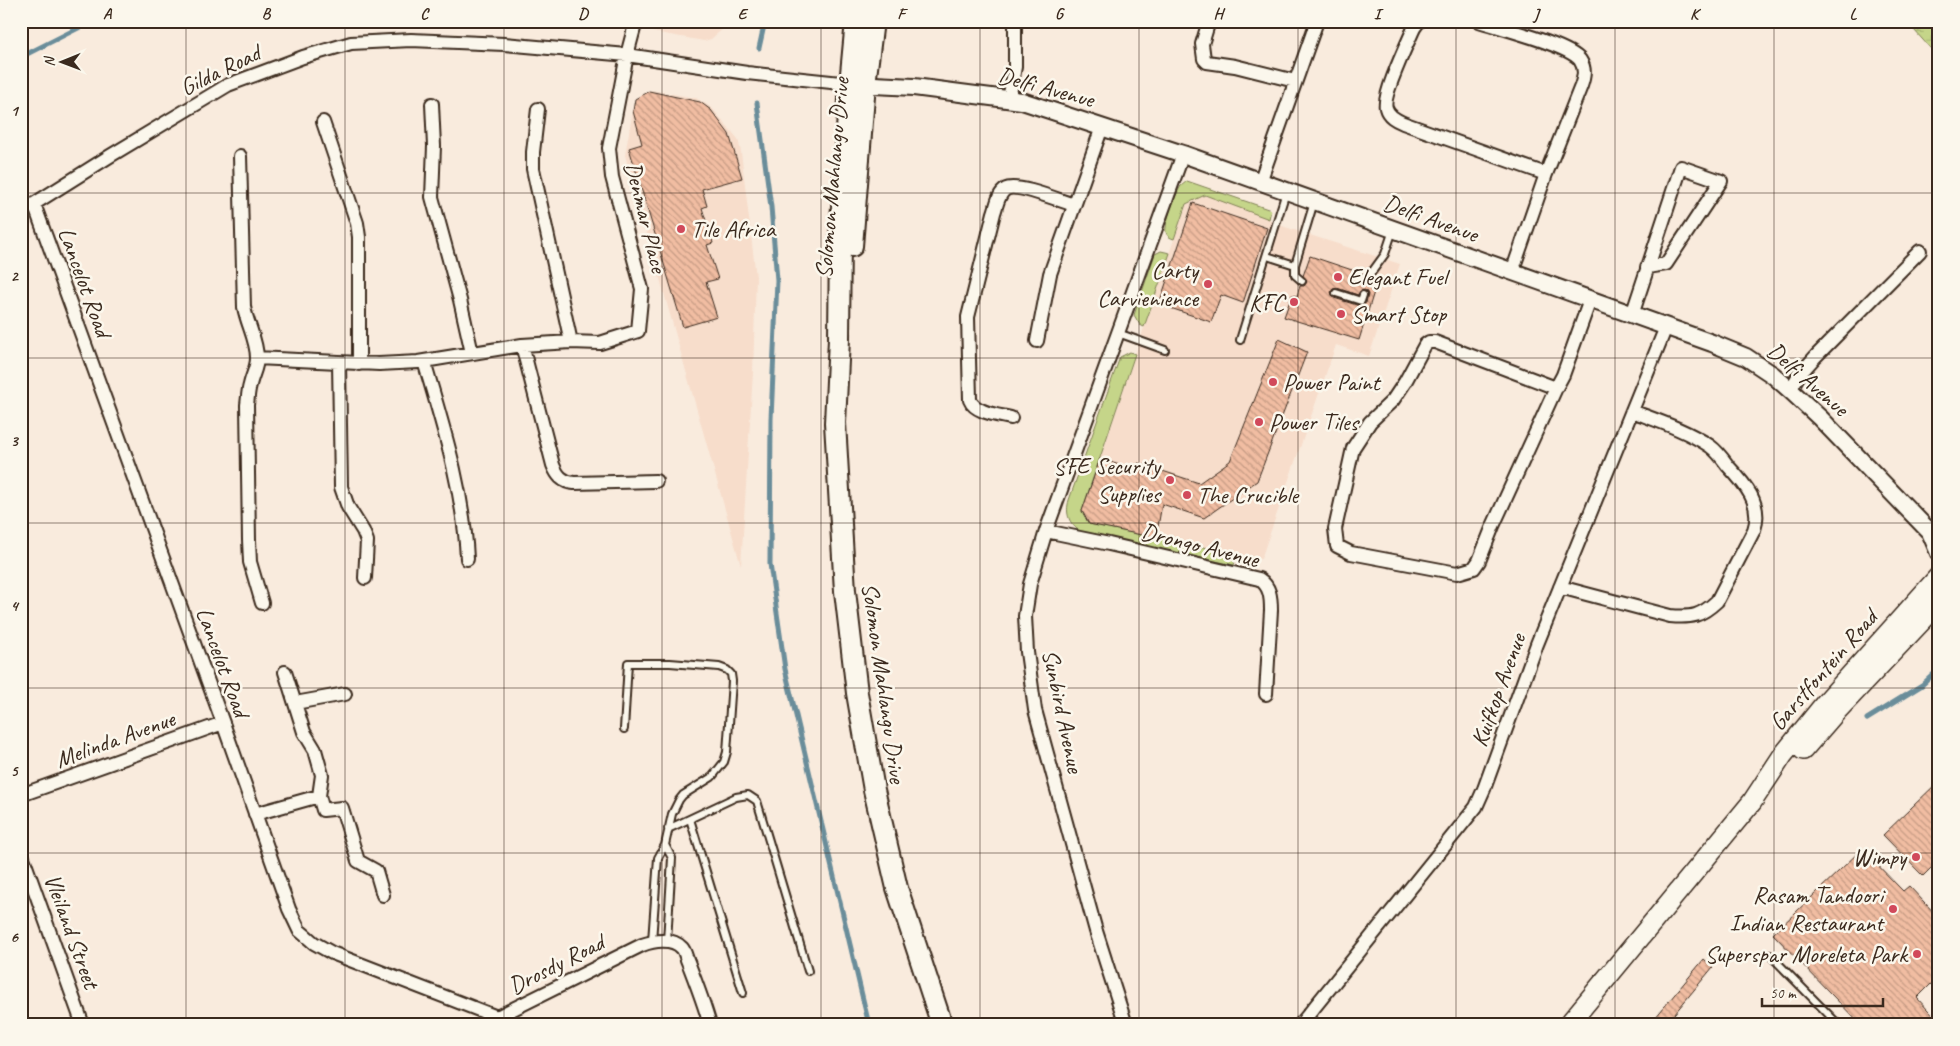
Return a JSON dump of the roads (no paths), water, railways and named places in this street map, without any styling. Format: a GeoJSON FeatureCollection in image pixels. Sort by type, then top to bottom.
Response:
{"type":"FeatureCollection","features":[{"type":"Feature","properties":{"kind":"main road","name":"Solomon Mahlangu Drive"},"geometry":{"type":"LineString","coordinates":[[856,21],[857,84],[854,230],[839,339],[835,423],[845,591],[857,693],[874,790],[897,888],[942,1025]]}},
{"type":"Feature","properties":{"kind":"main road","name":"Solomon Mahlangu Drive"},"geometry":{"type":"LineString","coordinates":[[857,84],[872,21]]}},
{"type":"Feature","properties":{"kind":"main road","name":"Garstfontein Road"},"geometry":{"type":"LineString","coordinates":[[1568,1025],[1752,802],[1783,755],[1826,702],[1939,576]]}},
{"type":"Feature","properties":{"kind":"main road","name":"Garstfontein Road"},"geometry":{"type":"LineString","coordinates":[[1752,802],[1774,785],[1834,713],[1938,606]]}},
{"type":"Feature","properties":{"kind":"street","name":"Denmar Place"},"geometry":{"type":"LineString","coordinates":[[571,342],[600,343],[638,331],[642,289],[609,162],[609,148],[627,55],[636,21]]}},
{"type":"Feature","properties":{"kind":"street"},"geometry":{"type":"LineString","coordinates":[[1009,99],[1015,66],[1015,21]]}},
{"type":"Feature","properties":{"kind":"street"},"geometry":{"type":"LineString","coordinates":[[1209,21],[1202,44],[1202,54],[1207,62],[1235,66],[1295,81]]}},
{"type":"Feature","properties":{"kind":"street"},"geometry":{"type":"LineString","coordinates":[[1260,182],[1317,21]]}},
{"type":"Feature","properties":{"kind":"street"},"geometry":{"type":"LineString","coordinates":[[1419,21],[1414,28],[1392,80],[1385,103],[1388,114],[1403,123],[1546,174]]}},
{"type":"Feature","properties":{"kind":"street"},"geometry":{"type":"LineString","coordinates":[[1479,21],[1565,49],[1578,58],[1583,66],[1582,86],[1546,174],[1512,272]]}},
{"type":"Feature","properties":{"kind":"street","name":"Gilda Road"},"geometry":{"type":"LineString","coordinates":[[21,212],[228,85],[294,60],[351,43],[411,40],[504,44],[627,55],[748,73],[857,84]]}},
{"type":"Feature","properties":{"kind":"street","name":"Delfi Avenue"},"geometry":{"type":"LineString","coordinates":[[857,84],[914,87],[1022,101],[1183,154],[1746,357],[1773,375],[1820,418],[1934,534],[1939,553]]}},
{"type":"Feature","properties":{"kind":"street"},"geometry":{"type":"LineString","coordinates":[[432,104],[434,146],[432,196],[472,353]]}},
{"type":"Feature","properties":{"kind":"street"},"geometry":{"type":"LineString","coordinates":[[257,358],[379,364],[424,361],[522,345],[571,342],[533,169],[538,109]]}},
{"type":"Feature","properties":{"kind":"street"},"geometry":{"type":"LineString","coordinates":[[323,122],[357,223],[359,237],[359,364]]}},
{"type":"Feature","properties":{"kind":"street"},"geometry":{"type":"LineString","coordinates":[[1037,341],[1050,274],[1102,127]]}},
{"type":"Feature","properties":{"kind":"street","name":"Sunbird Avenue"},"geometry":{"type":"LineString","coordinates":[[1126,1025],[1096,931],[1035,710],[1027,652],[1025,616],[1030,584],[1046,531],[1183,154]]}},
{"type":"Feature","properties":{"kind":"street"},"geometry":{"type":"LineString","coordinates":[[240,156],[244,307],[257,358],[257,365],[250,383],[247,405],[248,540],[250,562],[262,603]]}},
{"type":"Feature","properties":{"kind":"street"},"geometry":{"type":"LineString","coordinates":[[1632,315],[1681,167],[1721,181],[1666,264],[1648,267]]}},
{"type":"Feature","properties":{"kind":"street"},"geometry":{"type":"LineString","coordinates":[[1012,418],[977,409],[970,400],[968,317],[994,213],[999,197],[1007,189],[1018,188],[1074,205]]}},
{"type":"Feature","properties":{"kind":"street","name":"Lancelot Road"},"geometry":{"type":"LineString","coordinates":[[34,204],[223,723],[288,909],[299,930],[314,943],[332,952],[495,1021]]}},
{"type":"Feature","properties":{"kind":"street"},"geometry":{"type":"LineString","coordinates":[[1790,390],[1799,375],[1816,356],[1920,251]]}},
{"type":"Feature","properties":{"kind":"street"},"geometry":{"type":"LineString","coordinates":[[1556,388],[1434,342],[1429,342],[1425,345],[1397,394],[1370,422],[1354,448],[1335,530],[1337,546],[1351,553],[1456,572],[1474,568],[1479,561],[1493,526],[1563,375],[1590,300]]}},
{"type":"Feature","properties":{"kind":"street","name":"Kuifkop Avenue"},"geometry":{"type":"LineString","coordinates":[[1300,1025],[1476,807],[1537,644],[1666,327]]}},
{"type":"Feature","properties":{"kind":"street"},"geometry":{"type":"LineString","coordinates":[[522,345],[553,465],[560,478],[574,484],[656,481]]}},
{"type":"Feature","properties":{"kind":"street"},"geometry":{"type":"LineString","coordinates":[[424,361],[460,496],[466,534],[467,559]]}},
{"type":"Feature","properties":{"kind":"street"},"geometry":{"type":"LineString","coordinates":[[339,362],[341,486],[348,507],[367,541],[365,578]]}},
{"type":"Feature","properties":{"kind":"street"},"geometry":{"type":"LineString","coordinates":[[1560,587],[1670,616],[1686,617],[1698,615],[1707,610],[1717,600],[1754,530],[1756,511],[1752,495],[1745,483],[1712,448],[1678,429],[1632,410]]}},
{"type":"Feature","properties":{"kind":"street","name":"Drongo Avenue"},"geometry":{"type":"LineString","coordinates":[[1046,531],[1119,546],[1259,579],[1264,582],[1271,597],[1266,694]]}},
{"type":"Feature","properties":{"kind":"street"},"geometry":{"type":"LineString","coordinates":[[286,672],[304,732],[315,750],[322,775],[318,796],[322,810],[342,808],[358,861],[376,871],[382,895]]}},
{"type":"Feature","properties":{"kind":"street"},"geometry":{"type":"LineString","coordinates":[[295,703],[345,694]]}},
{"type":"Feature","properties":{"kind":"street","name":"Melinda Avenue"},"geometry":{"type":"LineString","coordinates":[[21,795],[223,723]]}},
{"type":"Feature","properties":{"kind":"street"},"geometry":{"type":"LineString","coordinates":[[255,814],[318,796]]}},
{"type":"Feature","properties":{"kind":"street","name":"Vleiland Street"},"geometry":{"type":"LineString","coordinates":[[21,852],[84,1025]]}},
{"type":"Feature","properties":{"kind":"street"},"geometry":{"type":"LineString","coordinates":[[647,943],[667,941],[675,943],[682,948],[696,981],[710,1025]]}},
{"type":"Feature","properties":{"kind":"street","name":"Drosdy Road"},"geometry":{"type":"LineString","coordinates":[[495,1021],[647,943]]}},
{"type":"Feature","properties":{"kind":"lane"},"geometry":{"type":"LineString","coordinates":[[1240,340],[1287,191]]}},
{"type":"Feature","properties":{"kind":"lane"},"geometry":{"type":"LineString","coordinates":[[1302,281],[1295,275],[1295,265],[1315,201]]}},
{"type":"Feature","properties":{"kind":"lane"},"geometry":{"type":"LineString","coordinates":[[1369,276],[1386,254],[1393,230]]}},
{"type":"Feature","properties":{"kind":"lane"},"geometry":{"type":"LineString","coordinates":[[1267,256],[1295,265]]}},
{"type":"Feature","properties":{"kind":"lane"},"geometry":{"type":"LineString","coordinates":[[1336,292],[1360,301],[1363,295]]}},
{"type":"Feature","properties":{"kind":"lane"},"geometry":{"type":"LineString","coordinates":[[1118,332],[1165,350]]}},
{"type":"Feature","properties":{"kind":"lane"},"geometry":{"type":"LineString","coordinates":[[624,729],[628,663],[670,663],[720,667],[731,674],[732,689],[727,752],[724,762],[712,777],[683,795],[679,800],[668,829],[665,845],[658,858],[647,943]]}},
{"type":"Feature","properties":{"kind":"lane"},"geometry":{"type":"LineString","coordinates":[[668,829],[736,798],[748,795],[757,801],[808,971]]}},
{"type":"Feature","properties":{"kind":"lane"},"geometry":{"type":"LineString","coordinates":[[690,819],[743,993]]}},
{"type":"Feature","properties":{"kind":"lane"},"geometry":{"type":"LineString","coordinates":[[665,845],[672,858],[667,941]]}},
{"type":"Feature","properties":{"kind":"lane"},"geometry":{"type":"LineString","coordinates":[[1770,955],[1839,1025]]}},
{"type":"Feature","properties":{"kind":"waterway"},"geometry":{"type":"LineString","coordinates":[[21,57],[92,21]]}},
{"type":"Feature","properties":{"kind":"waterway"},"geometry":{"type":"LineString","coordinates":[[759,48],[765,21]]}},
{"type":"Feature","properties":{"kind":"waterway"},"geometry":{"type":"LineString","coordinates":[[757,103],[771,207],[777,280],[771,419],[770,564],[785,669],[869,1025]]}},
{"type":"Feature","properties":{"kind":"waterway"},"geometry":{"type":"LineString","coordinates":[[1867,719],[1922,685],[1939,669]]}},
{"type":"Feature","properties":{"kind":"place","name":"Tile Africa"},"geometry":{"type":"Point","coordinates":[681,229]}},
{"type":"Feature","properties":{"kind":"place","name":"Elegant Fuel"},"geometry":{"type":"Point","coordinates":[1338,277]}},
{"type":"Feature","properties":{"kind":"place","name":"Carty Carvienience"},"geometry":{"type":"Point","coordinates":[1208,284]}},
{"type":"Feature","properties":{"kind":"place","name":"KFC"},"geometry":{"type":"Point","coordinates":[1294,302]}},
{"type":"Feature","properties":{"kind":"place","name":"Smart Stop"},"geometry":{"type":"Point","coordinates":[1341,314]}},
{"type":"Feature","properties":{"kind":"place","name":"Power Paint"},"geometry":{"type":"Point","coordinates":[1273,382]}},
{"type":"Feature","properties":{"kind":"place","name":"Power Tiles"},"geometry":{"type":"Point","coordinates":[1259,422]}},
{"type":"Feature","properties":{"kind":"place","name":"SFE Security Supplies"},"geometry":{"type":"Point","coordinates":[1170,480]}},
{"type":"Feature","properties":{"kind":"place","name":"The Crucible"},"geometry":{"type":"Point","coordinates":[1187,495]}},
{"type":"Feature","properties":{"kind":"place","name":"Wimpy"},"geometry":{"type":"Point","coordinates":[1916,857]}},
{"type":"Feature","properties":{"kind":"place","name":"Rasam Tandoori Indian Restaurant"},"geometry":{"type":"Point","coordinates":[1893,909]}},
{"type":"Feature","properties":{"kind":"place","name":"Superspar Moreleta Park"},"geometry":{"type":"Point","coordinates":[1917,954]}}]}
